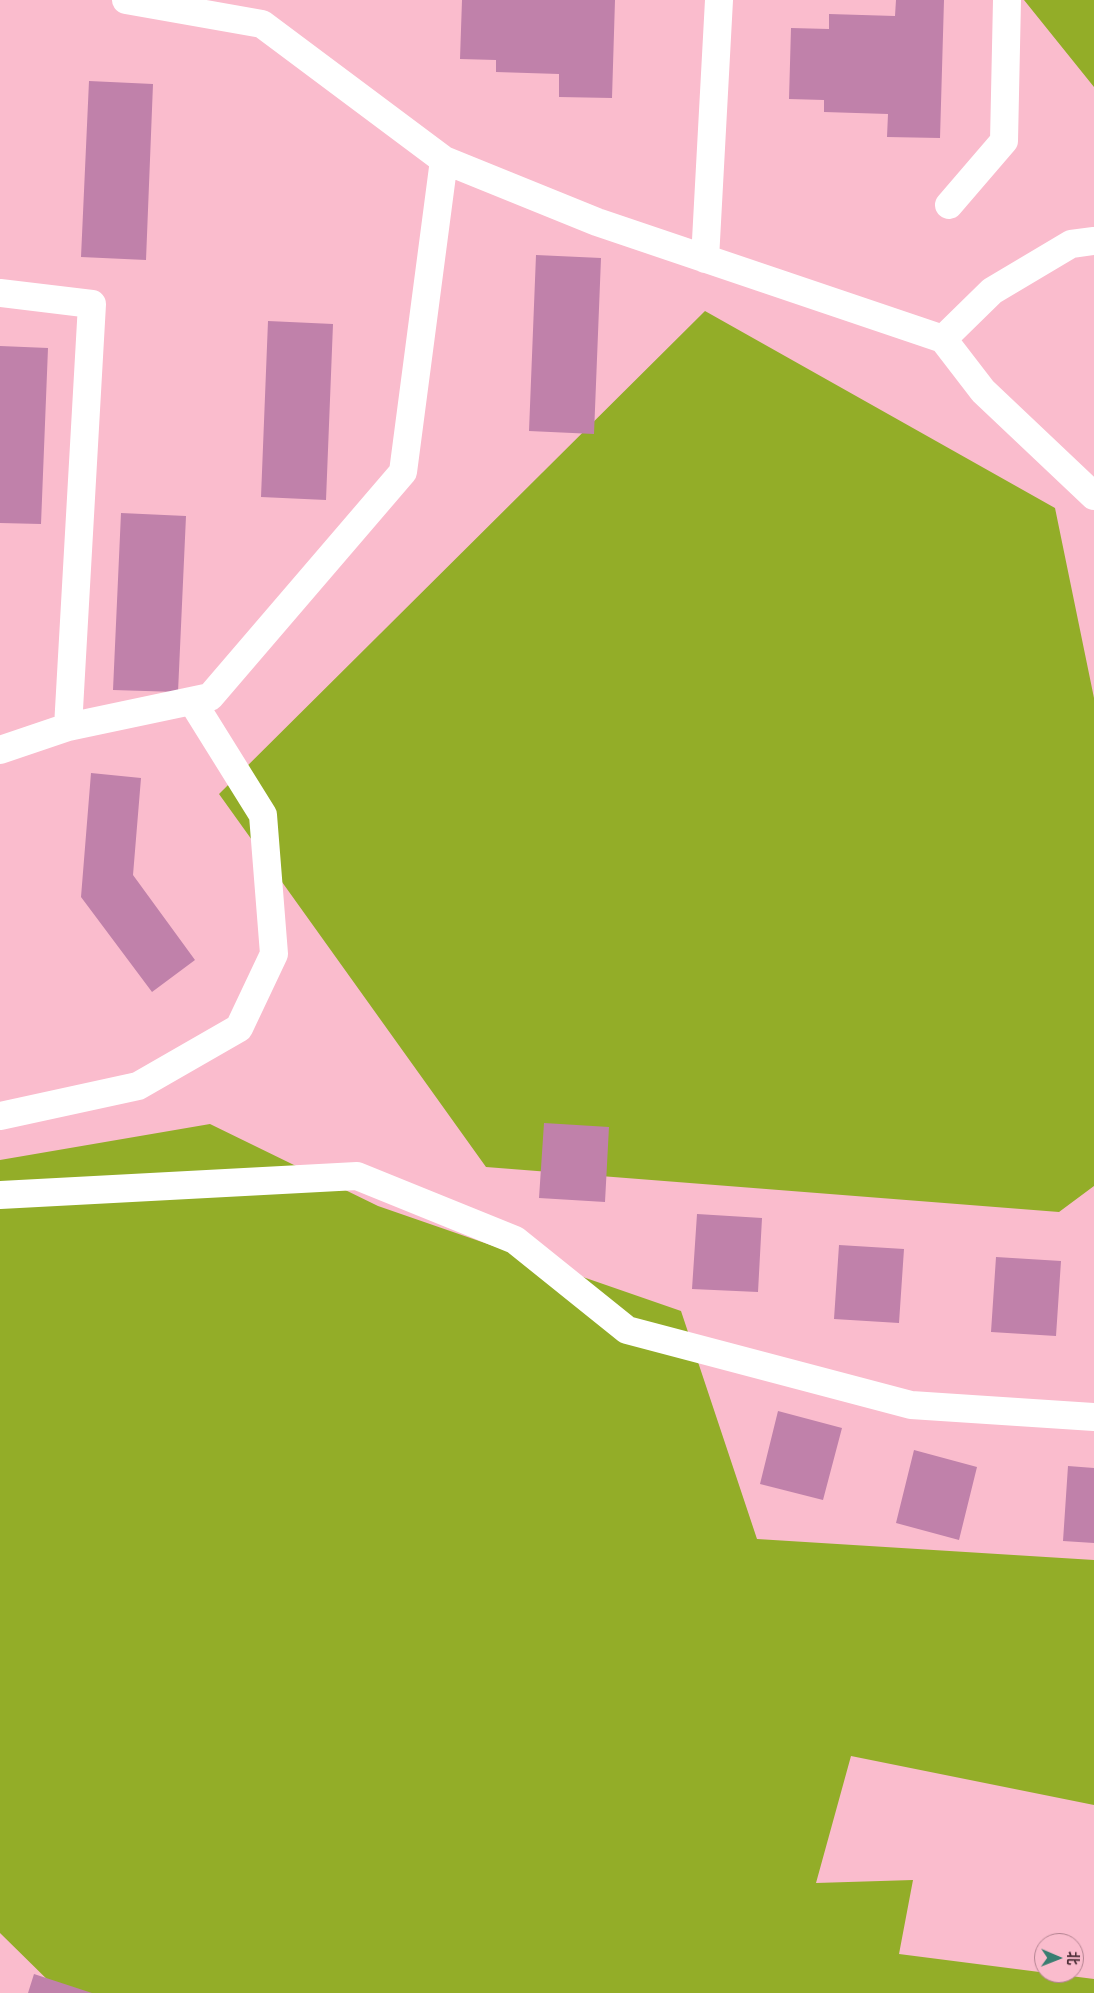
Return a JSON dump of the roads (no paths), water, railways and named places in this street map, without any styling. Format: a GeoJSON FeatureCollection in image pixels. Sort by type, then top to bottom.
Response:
{"type":"FeatureCollection","features":[{"type":"Feature","properties":{"kind":"street"},"geometry":{"type":"LineString","coordinates":[[126,0],[262,24],[444,160],[597,222],[943,339],[983,391],[1094,496]]}},
{"type":"Feature","properties":{"kind":"street"},"geometry":{"type":"LineString","coordinates":[[705,259],[719,0]]}},
{"type":"Feature","properties":{"kind":"street"},"geometry":{"type":"LineString","coordinates":[[949,205],[1004,141],[1007,0]]}},
{"type":"Feature","properties":{"kind":"street"},"geometry":{"type":"LineString","coordinates":[[0,750],[68,727],[210,697],[403,472],[444,160]]}},
{"type":"Feature","properties":{"kind":"street"},"geometry":{"type":"LineString","coordinates":[[943,339],[992,292],[1071,244],[1094,241]]}},
{"type":"Feature","properties":{"kind":"street"},"geometry":{"type":"LineString","coordinates":[[0,293],[92,304],[68,727]]}},
{"type":"Feature","properties":{"kind":"street"},"geometry":{"type":"LineString","coordinates":[[0,1116],[138,1086],[240,1028],[274,954],[263,815],[192,701]]}},
{"type":"Feature","properties":{"kind":"street"},"geometry":{"type":"LineString","coordinates":[[0,1194],[358,1176],[515,1240],[627,1330],[911,1405],[1094,1417]]}}]}
